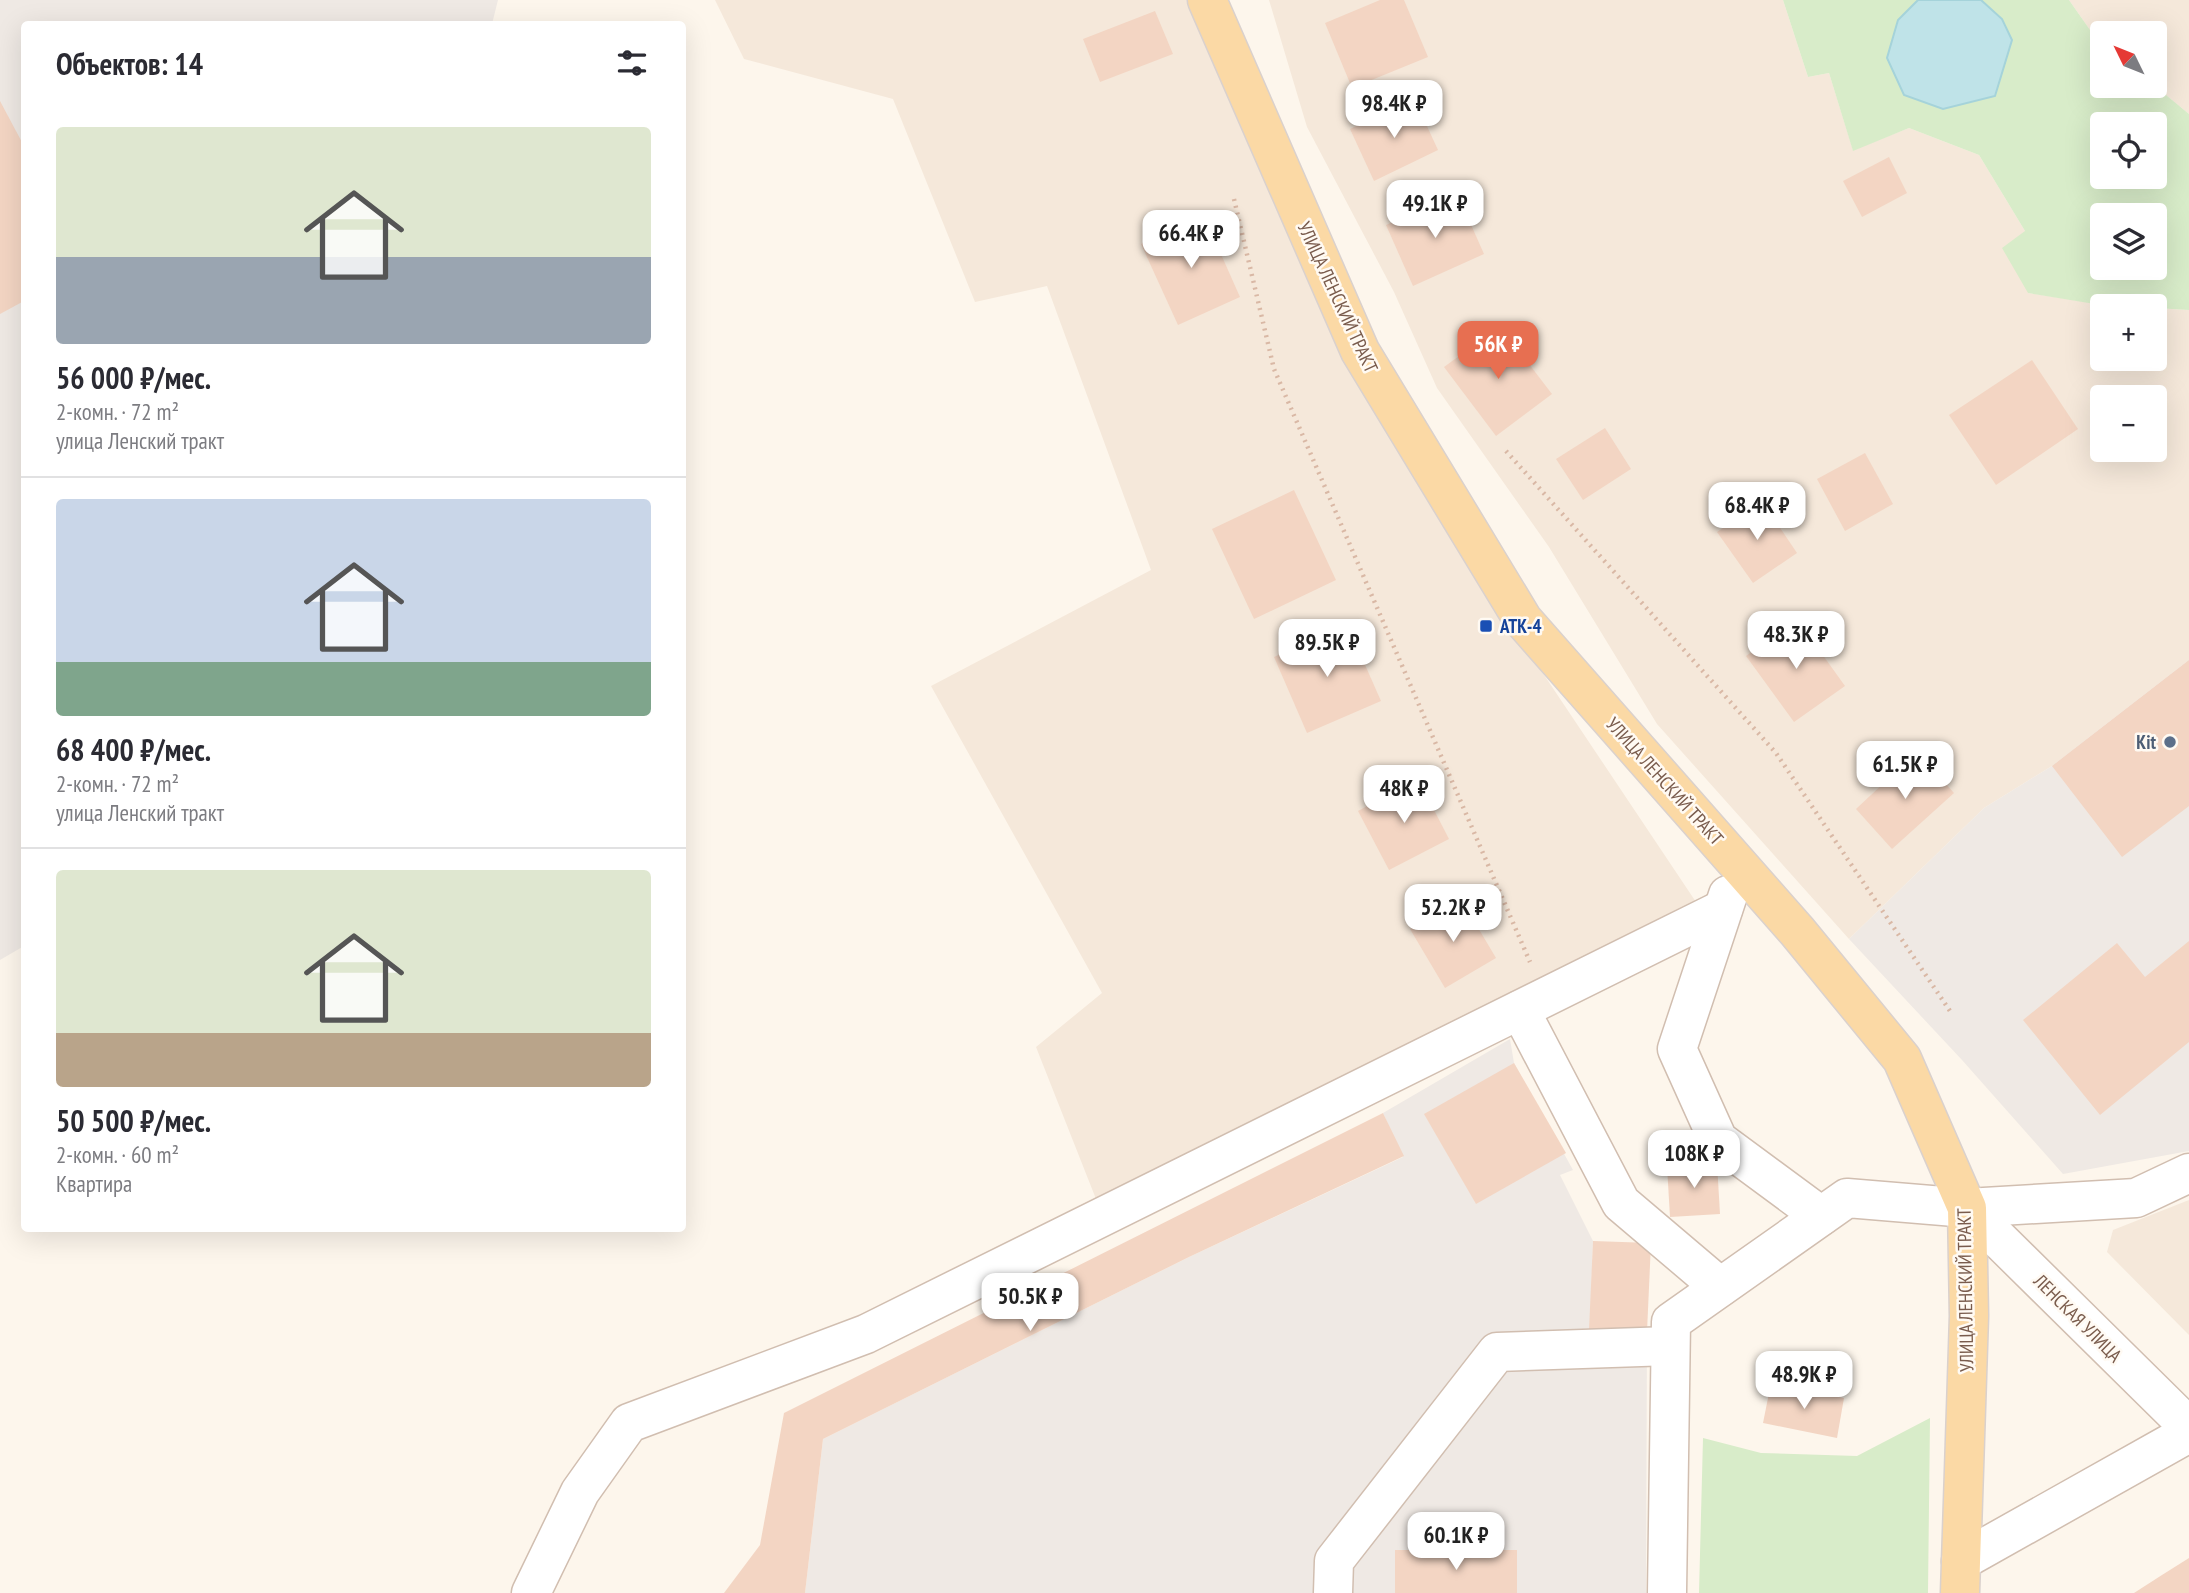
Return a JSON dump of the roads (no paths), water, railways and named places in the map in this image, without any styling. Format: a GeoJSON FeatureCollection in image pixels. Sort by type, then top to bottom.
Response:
{"type":"FeatureCollection","features":[{"type":"Feature","properties":{"kind":"main road","name":"УЛИЦА ЛЕНСКИЙ ТРАКТ"},"geometry":{"type":"LineString","coordinates":[[1207,0],[1360,351],[1523,620],[1797,931],[1902,1059],[1966,1208],[1969,1315],[1961,1577]]}},
{"type":"Feature","properties":{"kind":"street"},"geometry":{"type":"LineString","coordinates":[[1738,864],[1677,1049],[1718,1140],[1821,1216]]}},
{"type":"Feature","properties":{"kind":"street"},"geometry":{"type":"LineString","coordinates":[[531,1593],[580,1492],[629,1423],[866,1334],[1723,909]]}},
{"type":"Feature","properties":{"kind":"street"},"geometry":{"type":"LineString","coordinates":[[1533,1004],[1621,1203],[1720,1287]]}},
{"type":"Feature","properties":{"kind":"street"},"geometry":{"type":"LineString","coordinates":[[1667,1593],[1671,1322],[1847,1198],[1966,1208],[2136,1198],[2189,1172]]}},
{"type":"Feature","properties":{"kind":"street","name":"ЛЕНСКАЯ УЛИЦА"},"geometry":{"type":"LineString","coordinates":[[1966,1208],[2189,1427]]}},
{"type":"Feature","properties":{"kind":"street"},"geometry":{"type":"LineString","coordinates":[[1333,1593],[1334,1561],[1497,1352],[1670,1346]]}},
{"type":"Feature","properties":{"kind":"street"},"geometry":{"type":"LineString","coordinates":[[1961,1577],[2189,1433]]}},
{"type":"Feature","properties":{"kind":"water"},"geometry":{"type":"Polygon","coordinates":[[[1918,0],[1981,0],[2002,19],[2012,40],[1995,96],[1943,109],[1904,95],[1887,58],[1898,20],[1918,0]]]}},
{"type":"Feature","properties":{"kind":"place","name":"АТК-4"},"geometry":{"type":"Point","coordinates":[1486,626]}},
{"type":"Feature","properties":{"kind":"place","name":"Kit"},"geometry":{"type":"Point","coordinates":[2170,742]}}]}
